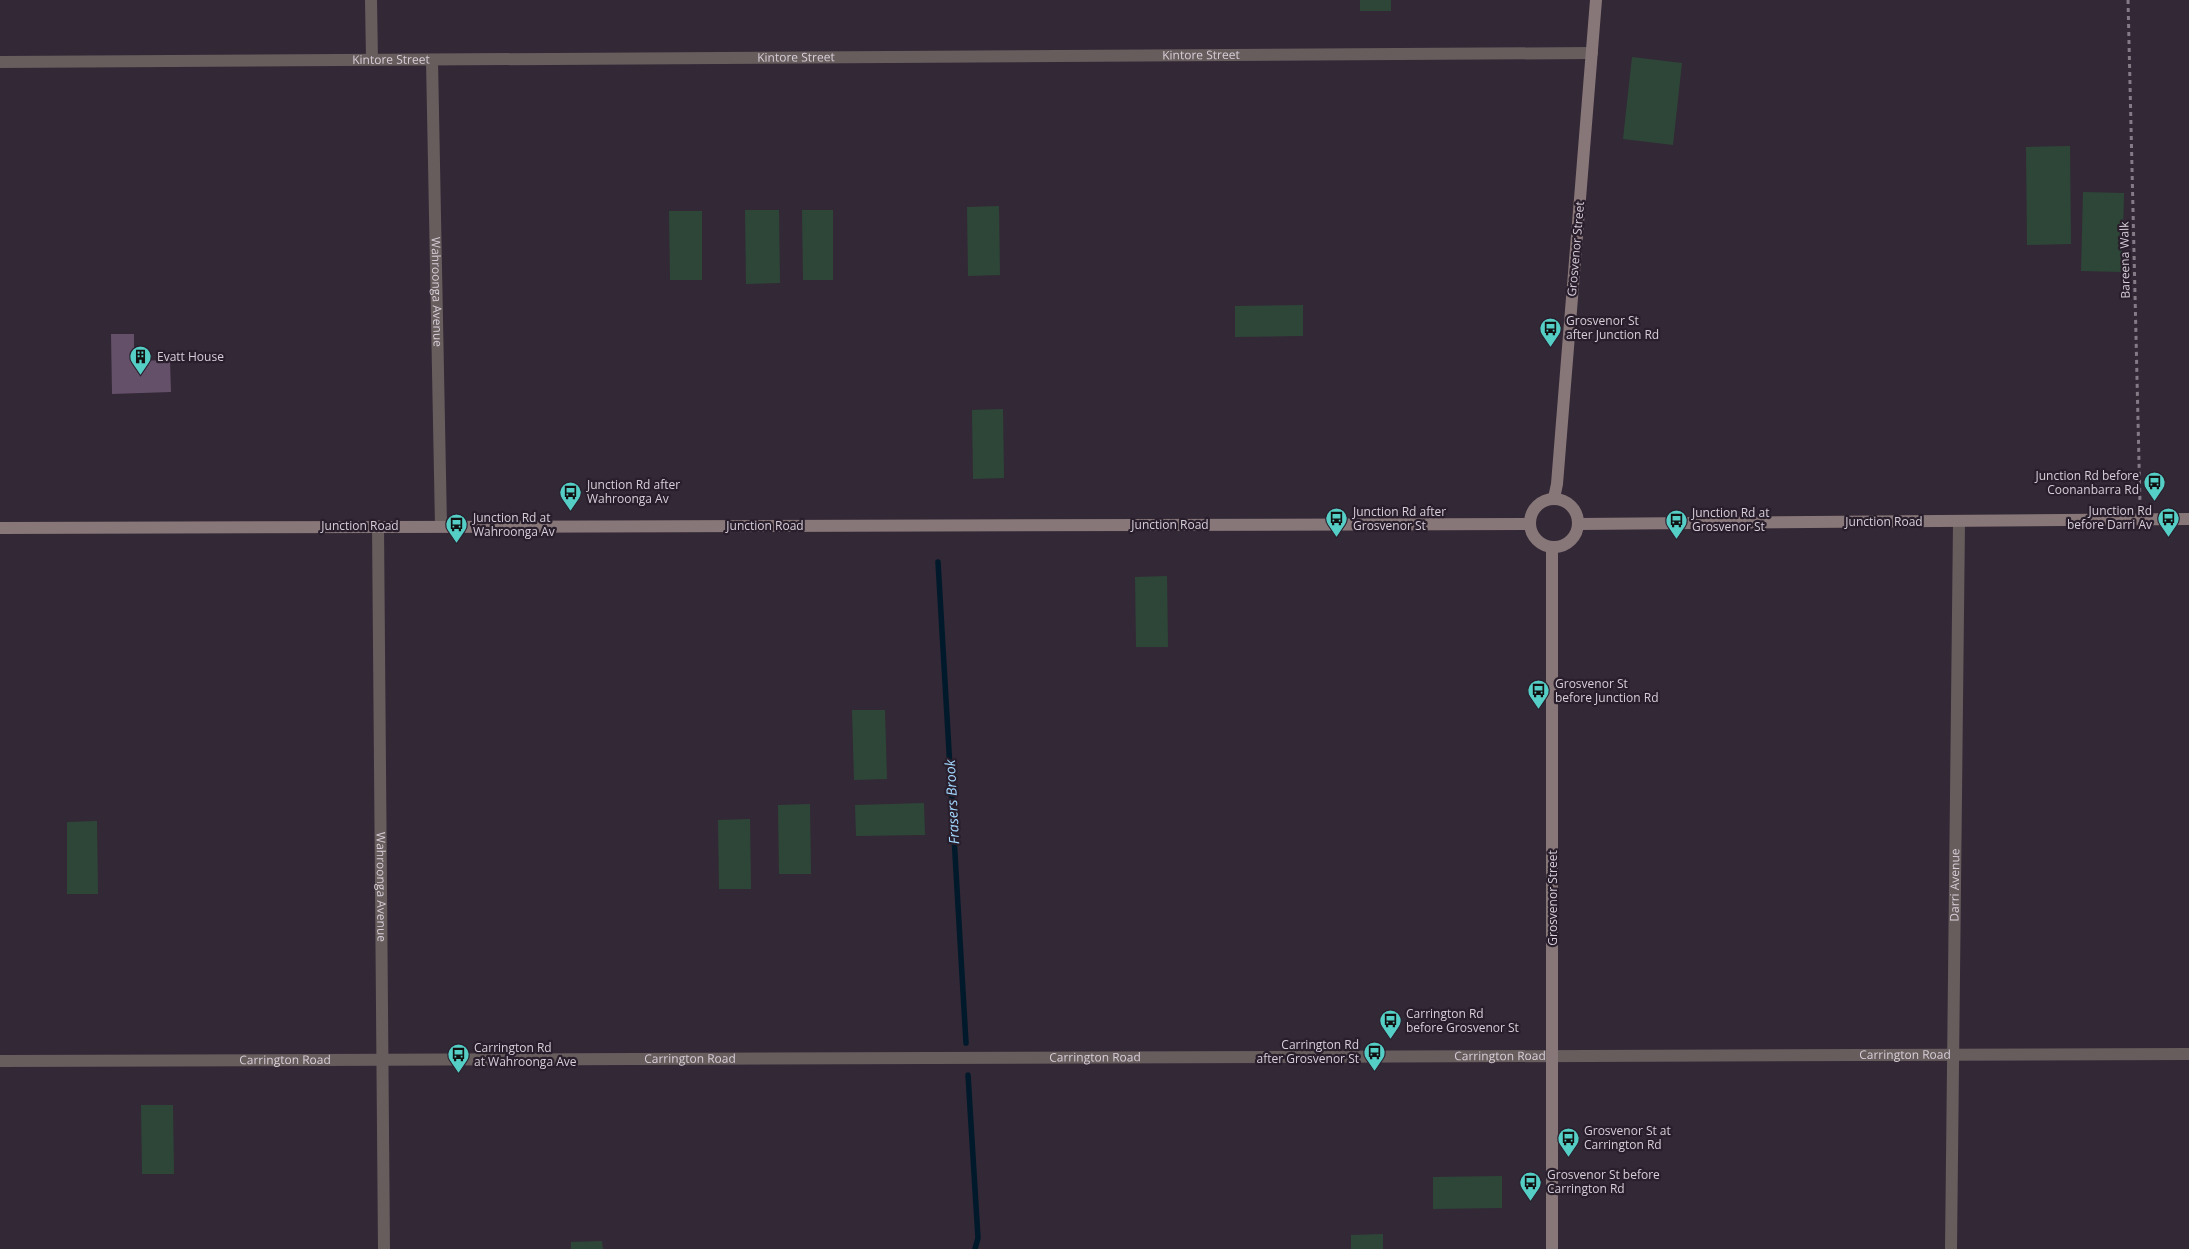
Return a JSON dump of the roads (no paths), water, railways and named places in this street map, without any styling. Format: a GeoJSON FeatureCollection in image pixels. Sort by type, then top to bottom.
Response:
{"type":"FeatureCollection","features":[{"type":"Feature","properties":{"kind":"main road","name":"Grosvenor Street"},"geometry":{"type":"LineString","coordinates":[[1554,498],[1557,484],[1596,0]]}},
{"type":"Feature","properties":{"kind":"main road"},"geometry":{"type":"LineString","coordinates":[[1554,498],[1560,499],[1572,506],[1576,511],[1579,524],[1570,541],[1558,547],[1552,547],[1539,542],[1531,531],[1530,524],[1530,518],[1536,506],[1541,502],[1554,498]]}},
{"type":"Feature","properties":{"kind":"main road","name":"Junction Road"},"geometry":{"type":"LineString","coordinates":[[1579,524],[2189,519]]}},
{"type":"Feature","properties":{"kind":"main road","name":"Junction Road"},"geometry":{"type":"LineString","coordinates":[[0,528],[1530,524]]}},
{"type":"Feature","properties":{"kind":"main road","name":"Grosvenor Street"},"geometry":{"type":"LineString","coordinates":[[1552,547],[1552,1249]]}},
{"type":"Feature","properties":{"kind":"street"},"geometry":{"type":"LineString","coordinates":[[370,0],[372,60]]}},
{"type":"Feature","properties":{"kind":"street","name":"Kintore Street"},"geometry":{"type":"LineString","coordinates":[[0,62],[1592,53]]}},
{"type":"Feature","properties":{"kind":"street","name":"Wahroonga Avenue"},"geometry":{"type":"LineString","coordinates":[[432,60],[441,526]]}},
{"type":"Feature","properties":{"kind":"street","name":"Darri Avenue"},"geometry":{"type":"LineString","coordinates":[[1951,1249],[1959,522]]}},
{"type":"Feature","properties":{"kind":"street","name":"Wahroonga Avenue"},"geometry":{"type":"LineString","coordinates":[[378,526],[384,1249]]}},
{"type":"Feature","properties":{"kind":"street","name":"Carrington Road"},"geometry":{"type":"LineString","coordinates":[[0,1061],[2189,1054]]}},
{"type":"Feature","properties":{"kind":"waterway","name":"Frasers Brook"},"geometry":{"type":"LineString","coordinates":[[938,562],[966,1043]]}},
{"type":"Feature","properties":{"kind":"waterway","name":"Frasers Brook"},"geometry":{"type":"LineString","coordinates":[[968,1075],[978,1238],[975,1249]]}},
{"type":"Feature","properties":{"kind":"place","name":"Grosvenor St after Junction Rd"},"geometry":{"type":"Point","coordinates":[1550,347]}},
{"type":"Feature","properties":{"kind":"place","name":"Evatt House"},"geometry":{"type":"Point","coordinates":[141,376]}},
{"type":"Feature","properties":{"kind":"place","name":"Junction Rd before Coonanbarra Rd"},"geometry":{"type":"Point","coordinates":[2155,502]}},
{"type":"Feature","properties":{"kind":"place","name":"Junction Rd after Wahroonga Av"},"geometry":{"type":"Point","coordinates":[571,511]}},
{"type":"Feature","properties":{"kind":"place","name":"Junction Rd before Darri Av"},"geometry":{"type":"Point","coordinates":[2168,537]}},
{"type":"Feature","properties":{"kind":"place","name":"Junction Rd after Grosvenor St"},"geometry":{"type":"Point","coordinates":[1337,538]}},
{"type":"Feature","properties":{"kind":"place","name":"Junction Rd at Grosvenor St"},"geometry":{"type":"Point","coordinates":[1676,539]}},
{"type":"Feature","properties":{"kind":"place","name":"Junction Rd at Wahroonga Av"},"geometry":{"type":"Point","coordinates":[457,544]}},
{"type":"Feature","properties":{"kind":"place","name":"Grosvenor St before Junction Rd"},"geometry":{"type":"Point","coordinates":[1539,710]}},
{"type":"Feature","properties":{"kind":"place","name":"Carrington Rd before Grosvenor St"},"geometry":{"type":"Point","coordinates":[1390,1040]}},
{"type":"Feature","properties":{"kind":"place","name":"Carrington Rd after Grosvenor St"},"geometry":{"type":"Point","coordinates":[1375,1071]}},
{"type":"Feature","properties":{"kind":"place","name":"Carrington Rd at Wahroonga Ave"},"geometry":{"type":"Point","coordinates":[458,1074]}},
{"type":"Feature","properties":{"kind":"place","name":"Grosvenor St at Carrington Rd"},"geometry":{"type":"Point","coordinates":[1568,1157]}},
{"type":"Feature","properties":{"kind":"place","name":"Grosvenor St before Carrington Rd"},"geometry":{"type":"Point","coordinates":[1531,1201]}}]}
